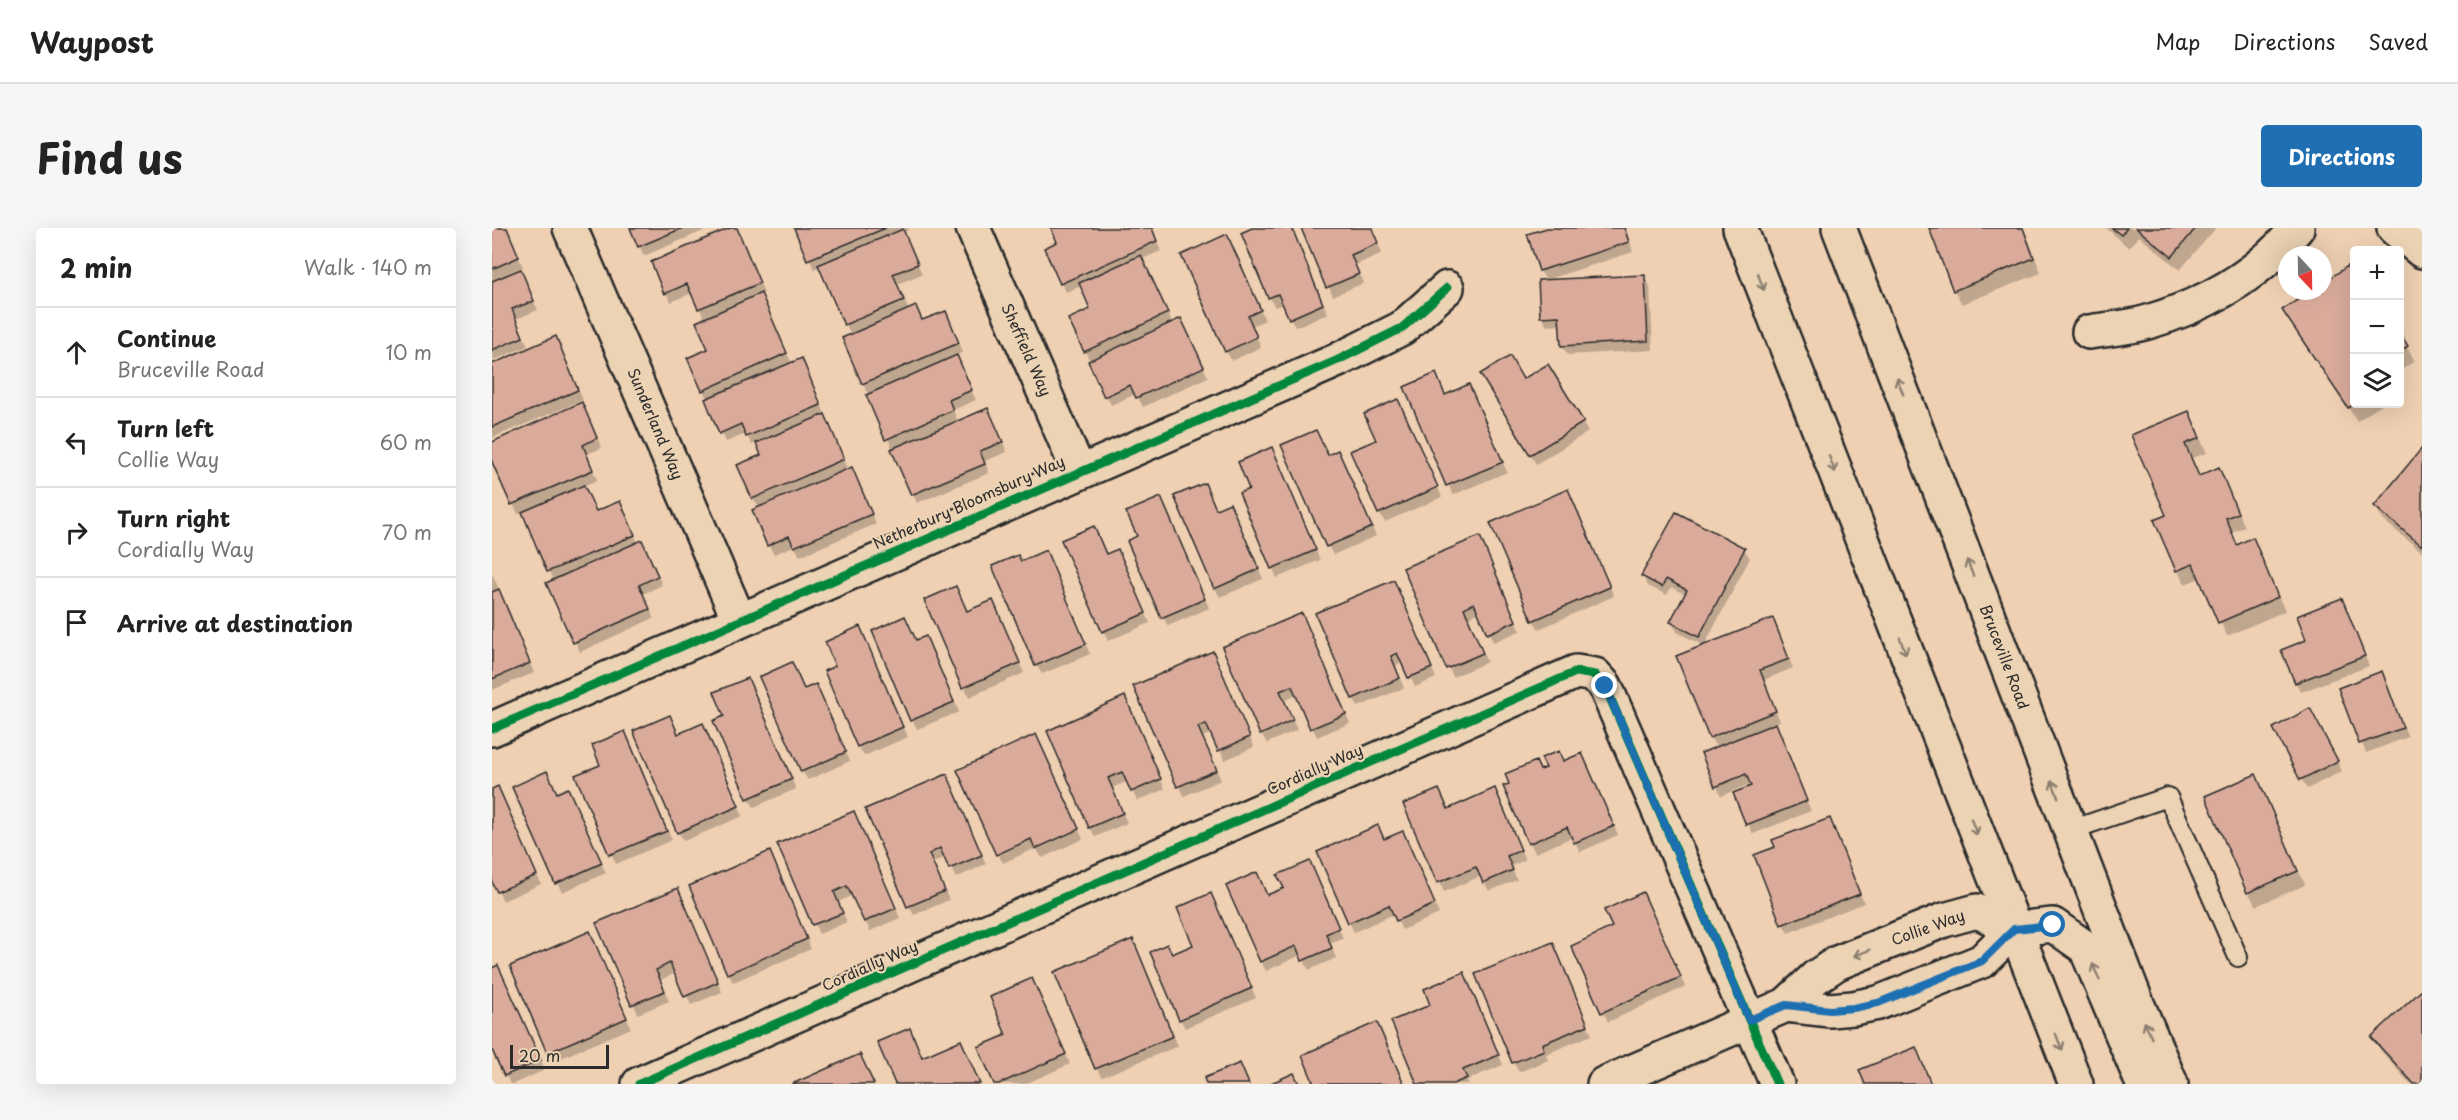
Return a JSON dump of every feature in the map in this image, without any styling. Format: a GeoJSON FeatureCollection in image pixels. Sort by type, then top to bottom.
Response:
{"type":"FeatureCollection","features":[{"type":"Feature","properties":{"kind":"street","name":"Sunderland Way"},"geometry":{"type":"LineString","coordinates":[[570,228],[739,620]]}},
{"type":"Feature","properties":{"kind":"street","name":"Sheffield Way"},"geometry":{"type":"LineString","coordinates":[[973,228],[1079,472]]}},
{"type":"Feature","properties":{"kind":"street"},"geometry":{"type":"LineString","coordinates":[[1740,228],[2076,1084]]}},
{"type":"Feature","properties":{"kind":"street","name":"Bruceville Road"},"geometry":{"type":"LineString","coordinates":[[1839,228],[2132,990],[2171,1084]]}},
{"type":"Feature","properties":{"kind":"street"},"geometry":{"type":"LineString","coordinates":[[2089,332],[2146,323],[2200,303],[2233,284],[2264,262],[2297,228]]}},
{"type":"Feature","properties":{"kind":"street"},"geometry":{"type":"LineString","coordinates":[[2394,228],[2422,250]]}},
{"type":"Feature","properties":{"kind":"street","name":"Netherbury Bloomsbury Way"},"geometry":{"type":"LineString","coordinates":[[492,729],[1347,356],[1402,328],[1447,288]]}},
{"type":"Feature","properties":{"kind":"street","name":"Cordially Way"},"geometry":{"type":"LineString","coordinates":[[639,1084],[1576,672],[1595,675],[1605,686],[1777,1084]]}},
{"type":"Feature","properties":{"kind":"street","name":"Collie Way"},"geometry":{"type":"LineString","coordinates":[[1604,1084],[1786,1005],[1816,977],[1837,963],[1944,920],[1977,911],[2014,929],[1982,961],[1878,1003],[1830,1010],[1786,1005]]}},
{"type":"Feature","properties":{"kind":"street"},"geometry":{"type":"LineString","coordinates":[[2014,929],[2053,925],[2086,948],[2143,1084]]}},
{"type":"Feature","properties":{"kind":"lane"},"geometry":{"type":"LineString","coordinates":[[2071,830],[2168,797],[2238,957]]}},
{"type":"Feature","properties":{"kind":"building"},"geometry":{"type":"Polygon","coordinates":[[[492,228],[507,228],[519,257],[492,269],[492,228]]]}},
{"type":"Feature","properties":{"kind":"building"},"geometry":{"type":"Polygon","coordinates":[[[630,228],[683,228],[638,247],[630,228]]]}},
{"type":"Feature","properties":{"kind":"building"},"geometry":{"type":"Polygon","coordinates":[[[730,228],[737,228],[760,283],[698,309],[687,284],[664,294],[651,262],[730,228]]]}},
{"type":"Feature","properties":{"kind":"building"},"geometry":{"type":"Polygon","coordinates":[[[794,228],[886,228],[807,260],[794,228]]]}},
{"type":"Feature","properties":{"kind":"building"},"geometry":{"type":"Polygon","coordinates":[[[1051,228],[1152,228],[1157,241],[1060,284],[1044,248],[1057,242],[1051,228]]]}},
{"type":"Feature","properties":{"kind":"building"},"geometry":{"type":"Polygon","coordinates":[[[1252,228],[1292,228],[1323,304],[1289,319],[1278,294],[1268,298],[1241,233],[1252,228]]]}},
{"type":"Feature","properties":{"kind":"building"},"geometry":{"type":"Polygon","coordinates":[[[1301,228],[1372,228],[1378,243],[1351,255],[1359,274],[1326,288],[1301,228]]]}},
{"type":"Feature","properties":{"kind":"building"},"geometry":{"type":"Polygon","coordinates":[[[1547,228],[1624,228],[1629,242],[1539,271],[1527,234],[1547,228]]]}},
{"type":"Feature","properties":{"kind":"building"},"geometry":{"type":"Polygon","coordinates":[[[1929,228],[2023,228],[2034,258],[1953,291],[1929,228]]]}},
{"type":"Feature","properties":{"kind":"building"},"geometry":{"type":"Polygon","coordinates":[[[2112,228],[2127,228],[2121,235],[2112,228]]]}},
{"type":"Feature","properties":{"kind":"building"},"geometry":{"type":"Polygon","coordinates":[[[2136,228],[2196,228],[2172,257],[2136,228]]]}},
{"type":"Feature","properties":{"kind":"building"},"geometry":{"type":"Polygon","coordinates":[[[903,229],[918,264],[893,274],[904,300],[844,325],[818,265],[903,229]]]}},
{"type":"Feature","properties":{"kind":"building"},"geometry":{"type":"Polygon","coordinates":[[[1227,234],[1261,310],[1248,316],[1257,337],[1225,352],[1181,255],[1227,234]]]}},
{"type":"Feature","properties":{"kind":"building"},"geometry":{"type":"Polygon","coordinates":[[[1141,255],[1168,313],[1084,352],[1068,319],[1090,309],[1079,283],[1141,255]]]}},
{"type":"Feature","properties":{"kind":"building"},"geometry":{"type":"Polygon","coordinates":[[[2350,264],[2350,407],[2348,408],[2282,310],[2297,300],[2332,300],[2332,277],[2350,264]]]}},
{"type":"Feature","properties":{"kind":"building"},"geometry":{"type":"Polygon","coordinates":[[[521,269],[534,301],[512,309],[523,337],[492,350],[492,281],[521,269]]]}},
{"type":"Feature","properties":{"kind":"building"},"geometry":{"type":"Polygon","coordinates":[[[1645,275],[1648,341],[1561,346],[1559,316],[1540,317],[1538,280],[1645,275]]]}},
{"type":"Feature","properties":{"kind":"building"},"geometry":{"type":"Polygon","coordinates":[[[761,293],[787,353],[702,391],[687,358],[708,349],[696,322],[761,293]]]}},
{"type":"Feature","properties":{"kind":"building"},"geometry":{"type":"Polygon","coordinates":[[[916,306],[922,320],[946,311],[959,343],[862,384],[842,338],[916,306]]]}},
{"type":"Feature","properties":{"kind":"building"},"geometry":{"type":"Polygon","coordinates":[[[1181,318],[1204,367],[1136,398],[1130,385],[1104,397],[1088,361],[1181,318]]]}},
{"type":"Feature","properties":{"kind":"building"},"geometry":{"type":"Polygon","coordinates":[[[556,336],[578,390],[492,427],[492,364],[556,336]]]}},
{"type":"Feature","properties":{"kind":"building"},"geometry":{"type":"Polygon","coordinates":[[[957,355],[972,390],[949,400],[953,410],[885,440],[866,395],[957,355]]]}},
{"type":"Feature","properties":{"kind":"building"},"geometry":{"type":"Polygon","coordinates":[[[1510,356],[1523,379],[1548,364],[1584,422],[1530,455],[1480,374],[1510,356]]]}},
{"type":"Feature","properties":{"kind":"building"},"geometry":{"type":"Polygon","coordinates":[[[802,358],[821,405],[746,437],[741,424],[719,434],[705,399],[802,358]]]}},
{"type":"Feature","properties":{"kind":"building"},"geometry":{"type":"Polygon","coordinates":[[[1436,373],[1445,395],[1469,384],[1503,462],[1446,486],[1404,387],[1436,373]]]}},
{"type":"Feature","properties":{"kind":"building"},"geometry":{"type":"Polygon","coordinates":[[[1398,399],[1438,487],[1378,514],[1350,451],[1376,440],[1364,414],[1398,399]]]}},
{"type":"Feature","properties":{"kind":"building"},"geometry":{"type":"Polygon","coordinates":[[[582,402],[597,438],[583,445],[593,470],[511,505],[492,462],[492,442],[582,402]]]}},
{"type":"Feature","properties":{"kind":"building"},"geometry":{"type":"Polygon","coordinates":[[[988,408],[1003,442],[980,451],[985,464],[911,495],[891,449],[988,408]]]}},
{"type":"Feature","properties":{"kind":"building"},"geometry":{"type":"Polygon","coordinates":[[[2189,411],[2200,438],[2185,444],[2199,476],[2219,467],[2238,513],[2226,518],[2237,545],[2253,537],[2278,597],[2218,623],[2193,564],[2176,571],[2154,520],[2166,515],[2131,435],[2189,411]]]}},
{"type":"Feature","properties":{"kind":"building"},"geometry":{"type":"Polygon","coordinates":[[[825,414],[844,459],[752,499],[737,465],[761,455],[756,443],[825,414]]]}},
{"type":"Feature","properties":{"kind":"building"},"geometry":{"type":"Polygon","coordinates":[[[1316,430],[1328,455],[1338,450],[1372,527],[1326,547],[1281,445],[1316,430]]]}},
{"type":"Feature","properties":{"kind":"building"},"geometry":{"type":"Polygon","coordinates":[[[1272,447],[1316,550],[1271,569],[1239,493],[1249,489],[1238,462],[1272,447]]]}},
{"type":"Feature","properties":{"kind":"building"},"geometry":{"type":"Polygon","coordinates":[[[2422,448],[2422,546],[2374,506],[2422,448]]]}},
{"type":"Feature","properties":{"kind":"building"},"geometry":{"type":"Polygon","coordinates":[[[852,467],[872,514],[794,547],[789,536],[767,546],[752,510],[852,467]]]}},
{"type":"Feature","properties":{"kind":"building"},"geometry":{"type":"Polygon","coordinates":[[[1205,483],[1216,509],[1230,503],[1259,569],[1214,589],[1174,496],[1205,483]]]}},
{"type":"Feature","properties":{"kind":"building"},"geometry":{"type":"Polygon","coordinates":[[[584,485],[596,511],[620,501],[635,535],[547,572],[522,512],[584,485]]]}},
{"type":"Feature","properties":{"kind":"building"},"geometry":{"type":"Polygon","coordinates":[[[1568,489],[1610,587],[1532,621],[1490,523],[1568,489]]]}},
{"type":"Feature","properties":{"kind":"building"},"geometry":{"type":"Polygon","coordinates":[[[1161,497],[1205,599],[1161,618],[1127,541],[1137,536],[1126,512],[1161,497]]]}},
{"type":"Feature","properties":{"kind":"building"},"geometry":{"type":"Polygon","coordinates":[[[1676,512],[1745,548],[1699,637],[1670,622],[1687,590],[1666,579],[1662,587],[1641,576],[1676,512]]]}},
{"type":"Feature","properties":{"kind":"building"},"geometry":{"type":"Polygon","coordinates":[[[1094,526],[1106,554],[1118,549],[1146,613],[1102,632],[1061,540],[1094,526]]]}},
{"type":"Feature","properties":{"kind":"building"},"geometry":{"type":"Polygon","coordinates":[[[1480,536],[1516,621],[1487,634],[1474,603],[1464,608],[1483,653],[1446,669],[1403,568],[1480,536]]]}},
{"type":"Feature","properties":{"kind":"building"},"geometry":{"type":"Polygon","coordinates":[[[642,540],[658,576],[639,585],[650,609],[573,643],[546,583],[642,540]]]}},
{"type":"Feature","properties":{"kind":"building"},"geometry":{"type":"Polygon","coordinates":[[[1046,550],[1086,644],[1035,666],[992,566],[1018,555],[1021,561],[1046,550]]]}},
{"type":"Feature","properties":{"kind":"building"},"geometry":{"type":"Polygon","coordinates":[[[1394,580],[1432,668],[1408,678],[1397,653],[1391,656],[1400,678],[1352,699],[1315,613],[1394,580]]]}},
{"type":"Feature","properties":{"kind":"building"},"geometry":{"type":"Polygon","coordinates":[[[956,586],[967,611],[993,600],[1020,663],[962,688],[924,600],[956,586]]]}},
{"type":"Feature","properties":{"kind":"building"},"geometry":{"type":"Polygon","coordinates":[[[499,589],[530,663],[492,679],[492,592],[499,589]]]}},
{"type":"Feature","properties":{"kind":"building"},"geometry":{"type":"Polygon","coordinates":[[[2342,598],[2365,656],[2295,683],[2281,650],[2306,640],[2297,616],[2342,598]]]}},
{"type":"Feature","properties":{"kind":"building"},"geometry":{"type":"Polygon","coordinates":[[[1302,613],[1346,714],[1310,729],[1292,686],[1280,691],[1293,720],[1260,735],[1222,647],[1302,613]]]}},
{"type":"Feature","properties":{"kind":"building"},"geometry":{"type":"Polygon","coordinates":[[[905,616],[916,640],[926,636],[954,702],[910,721],[872,631],[905,616]]]}},
{"type":"Feature","properties":{"kind":"building"},"geometry":{"type":"Polygon","coordinates":[[[1773,618],[1789,659],[1760,670],[1776,711],[1709,738],[1676,656],[1773,618]]]}},
{"type":"Feature","properties":{"kind":"building"},"geometry":{"type":"Polygon","coordinates":[[[860,626],[903,727],[857,747],[824,671],[835,666],[825,642],[860,626]]]}},
{"type":"Feature","properties":{"kind":"building"},"geometry":{"type":"Polygon","coordinates":[[[1213,651],[1250,737],[1218,751],[1206,724],[1198,727],[1217,770],[1177,787],[1133,686],[1213,651]]]}},
{"type":"Feature","properties":{"kind":"building"},"geometry":{"type":"Polygon","coordinates":[[[792,662],[804,689],[816,684],[846,752],[801,772],[759,677],[792,662]]]}},
{"type":"Feature","properties":{"kind":"building"},"geometry":{"type":"Polygon","coordinates":[[[2382,671],[2403,728],[2359,744],[2338,688],[2382,671]]]}},
{"type":"Feature","properties":{"kind":"building"},"geometry":{"type":"Polygon","coordinates":[[[748,678],[792,779],[747,799],[713,721],[724,716],[714,692],[748,678]]]}},
{"type":"Feature","properties":{"kind":"building"},"geometry":{"type":"Polygon","coordinates":[[[1125,696],[1161,779],[1131,792],[1122,772],[1108,778],[1123,813],[1089,828],[1047,731],[1125,696]]]}},
{"type":"Feature","properties":{"kind":"building"},"geometry":{"type":"Polygon","coordinates":[[[2310,708],[2338,761],[2300,780],[2273,728],[2310,708]]]}},
{"type":"Feature","properties":{"kind":"building"},"geometry":{"type":"Polygon","coordinates":[[[670,715],[678,734],[703,723],[739,806],[677,833],[633,731],[670,715]]]}},
{"type":"Feature","properties":{"kind":"building"},"geometry":{"type":"Polygon","coordinates":[[[1776,723],[1807,801],[1746,825],[1733,793],[1751,786],[1746,774],[1715,787],[1701,753],[1776,723]]]}},
{"type":"Feature","properties":{"kind":"building"},"geometry":{"type":"Polygon","coordinates":[[[625,731],[667,831],[609,855],[575,775],[600,765],[592,745],[625,731]]]}},
{"type":"Feature","properties":{"kind":"building"},"geometry":{"type":"Polygon","coordinates":[[[1036,734],[1079,829],[1035,849],[1031,839],[996,855],[957,770],[1036,734]]]}},
{"type":"Feature","properties":{"kind":"building"},"geometry":{"type":"Polygon","coordinates":[[[1559,751],[1563,761],[1582,753],[1614,826],[1574,843],[1567,827],[1528,844],[1503,786],[1509,784],[1505,774],[1536,761],[1540,770],[1546,768],[1541,758],[1559,751]]]}},
{"type":"Feature","properties":{"kind":"building"},"geometry":{"type":"Polygon","coordinates":[[[547,771],[557,793],[568,788],[602,863],[555,884],[512,787],[547,771]]]}},
{"type":"Feature","properties":{"kind":"building"},"geometry":{"type":"Polygon","coordinates":[[[947,774],[982,855],[949,869],[940,848],[929,854],[945,891],[907,907],[865,809],[947,774]]]}},
{"type":"Feature","properties":{"kind":"building"},"geometry":{"type":"Polygon","coordinates":[[[2256,774],[2298,871],[2247,893],[2205,796],[2256,774]]]}},
{"type":"Feature","properties":{"kind":"building"},"geometry":{"type":"Polygon","coordinates":[[[498,786],[537,875],[497,892],[492,882],[492,789],[498,786]]]}},
{"type":"Feature","properties":{"kind":"building"},"geometry":{"type":"Polygon","coordinates":[[[1495,788],[1521,850],[1507,856],[1513,870],[1483,883],[1476,867],[1437,883],[1403,804],[1439,789],[1448,809],[1495,788]]]}},
{"type":"Feature","properties":{"kind":"building"},"geometry":{"type":"Polygon","coordinates":[[[854,811],[896,908],[864,922],[847,886],[834,892],[843,913],[812,925],[777,844],[854,811]]]}},
{"type":"Feature","properties":{"kind":"building"},"geometry":{"type":"Polygon","coordinates":[[[1830,818],[1860,894],[1781,925],[1754,855],[1775,847],[1772,840],[1830,818]]]}},
{"type":"Feature","properties":{"kind":"building"},"geometry":{"type":"Polygon","coordinates":[[[1378,825],[1384,839],[1403,831],[1435,904],[1396,921],[1389,905],[1348,923],[1317,852],[1378,825]]]}},
{"type":"Feature","properties":{"kind":"building"},"geometry":{"type":"Polygon","coordinates":[[[770,851],[807,939],[727,974],[689,886],[770,851]]]}},
{"type":"Feature","properties":{"kind":"building"},"geometry":{"type":"Polygon","coordinates":[[[1310,861],[1339,928],[1326,934],[1332,948],[1302,961],[1296,946],[1260,962],[1226,886],[1257,872],[1267,895],[1284,888],[1277,875],[1310,861]]]}},
{"type":"Feature","properties":{"kind":"building"},"geometry":{"type":"Polygon","coordinates":[[[678,888],[718,982],[684,997],[670,963],[656,970],[665,991],[631,1005],[596,923],[678,888]]]}},
{"type":"Feature","properties":{"kind":"building"},"geometry":{"type":"Polygon","coordinates":[[[1643,892],[1681,977],[1601,1013],[1571,946],[1612,927],[1604,910],[1643,892]]]}},
{"type":"Feature","properties":{"kind":"building"},"geometry":{"type":"Polygon","coordinates":[[[1211,893],[1252,988],[1179,1020],[1150,952],[1167,944],[1172,954],[1193,945],[1177,908],[1211,893]]]}},
{"type":"Feature","properties":{"kind":"building"},"geometry":{"type":"Polygon","coordinates":[[[590,931],[627,1018],[547,1053],[510,966],[590,931]]]}},
{"type":"Feature","properties":{"kind":"building"},"geometry":{"type":"Polygon","coordinates":[[[1133,939],[1173,1036],[1095,1069],[1054,972],[1133,939]]]}},
{"type":"Feature","properties":{"kind":"building"},"geometry":{"type":"Polygon","coordinates":[[[1553,942],[1588,1025],[1542,1044],[1544,1050],[1512,1063],[1475,974],[1553,942]]]}},
{"type":"Feature","properties":{"kind":"building"},"geometry":{"type":"Polygon","coordinates":[[[498,965],[541,1060],[504,1076],[492,1050],[492,968],[498,965]]]}},
{"type":"Feature","properties":{"kind":"building"},"geometry":{"type":"Polygon","coordinates":[[[1464,972],[1499,1055],[1463,1070],[1467,1078],[1453,1084],[1417,1084],[1391,1021],[1430,1005],[1424,989],[1464,972]]]}},
{"type":"Feature","properties":{"kind":"building"},"geometry":{"type":"Polygon","coordinates":[[[1032,978],[1066,1054],[999,1084],[994,1084],[978,1047],[1006,1035],[990,997],[1032,978]]]}},
{"type":"Feature","properties":{"kind":"building"},"geometry":{"type":"Polygon","coordinates":[[[2422,990],[2422,1084],[2414,1084],[2371,1037],[2422,990]]]}},
{"type":"Feature","properties":{"kind":"building"},"geometry":{"type":"Polygon","coordinates":[[[1377,1022],[1404,1084],[1314,1084],[1302,1055],[1377,1022]]]}},
{"type":"Feature","properties":{"kind":"building"},"geometry":{"type":"Polygon","coordinates":[[[910,1028],[922,1057],[961,1040],[980,1084],[895,1084],[877,1042],[910,1028]]]}},
{"type":"Feature","properties":{"kind":"building"},"geometry":{"type":"Polygon","coordinates":[[[1916,1047],[1931,1084],[1865,1084],[1859,1070],[1916,1047]]]}},
{"type":"Feature","properties":{"kind":"building"},"geometry":{"type":"Polygon","coordinates":[[[860,1054],[874,1084],[792,1084],[860,1054]]]}},
{"type":"Feature","properties":{"kind":"building"},"geometry":{"type":"Polygon","coordinates":[[[1240,1063],[1249,1084],[1206,1084],[1204,1078],[1240,1063]]]}},
{"type":"Feature","properties":{"kind":"building"},"geometry":{"type":"Polygon","coordinates":[[[1294,1073],[1299,1084],[1269,1084],[1294,1073]]]}},
{"type":"Feature","properties":{"kind":"cycle path"},"geometry":{"type":"LineString","coordinates":[[492,729],[1338,360],[1402,328],[1447,288]]}},
{"type":"Feature","properties":{"kind":"cycle path"},"geometry":{"type":"LineString","coordinates":[[639,1084],[1576,672],[1595,675],[1605,686],[1777,1084]]}},
{"type":"Feature","properties":{"kind":"route"},"geometry":{"type":"LineString","coordinates":[[1605,686],[1749,1020],[1786,1005],[1830,1010],[1878,1003],[1982,961],[2014,929],[2053,925]]}}]}
